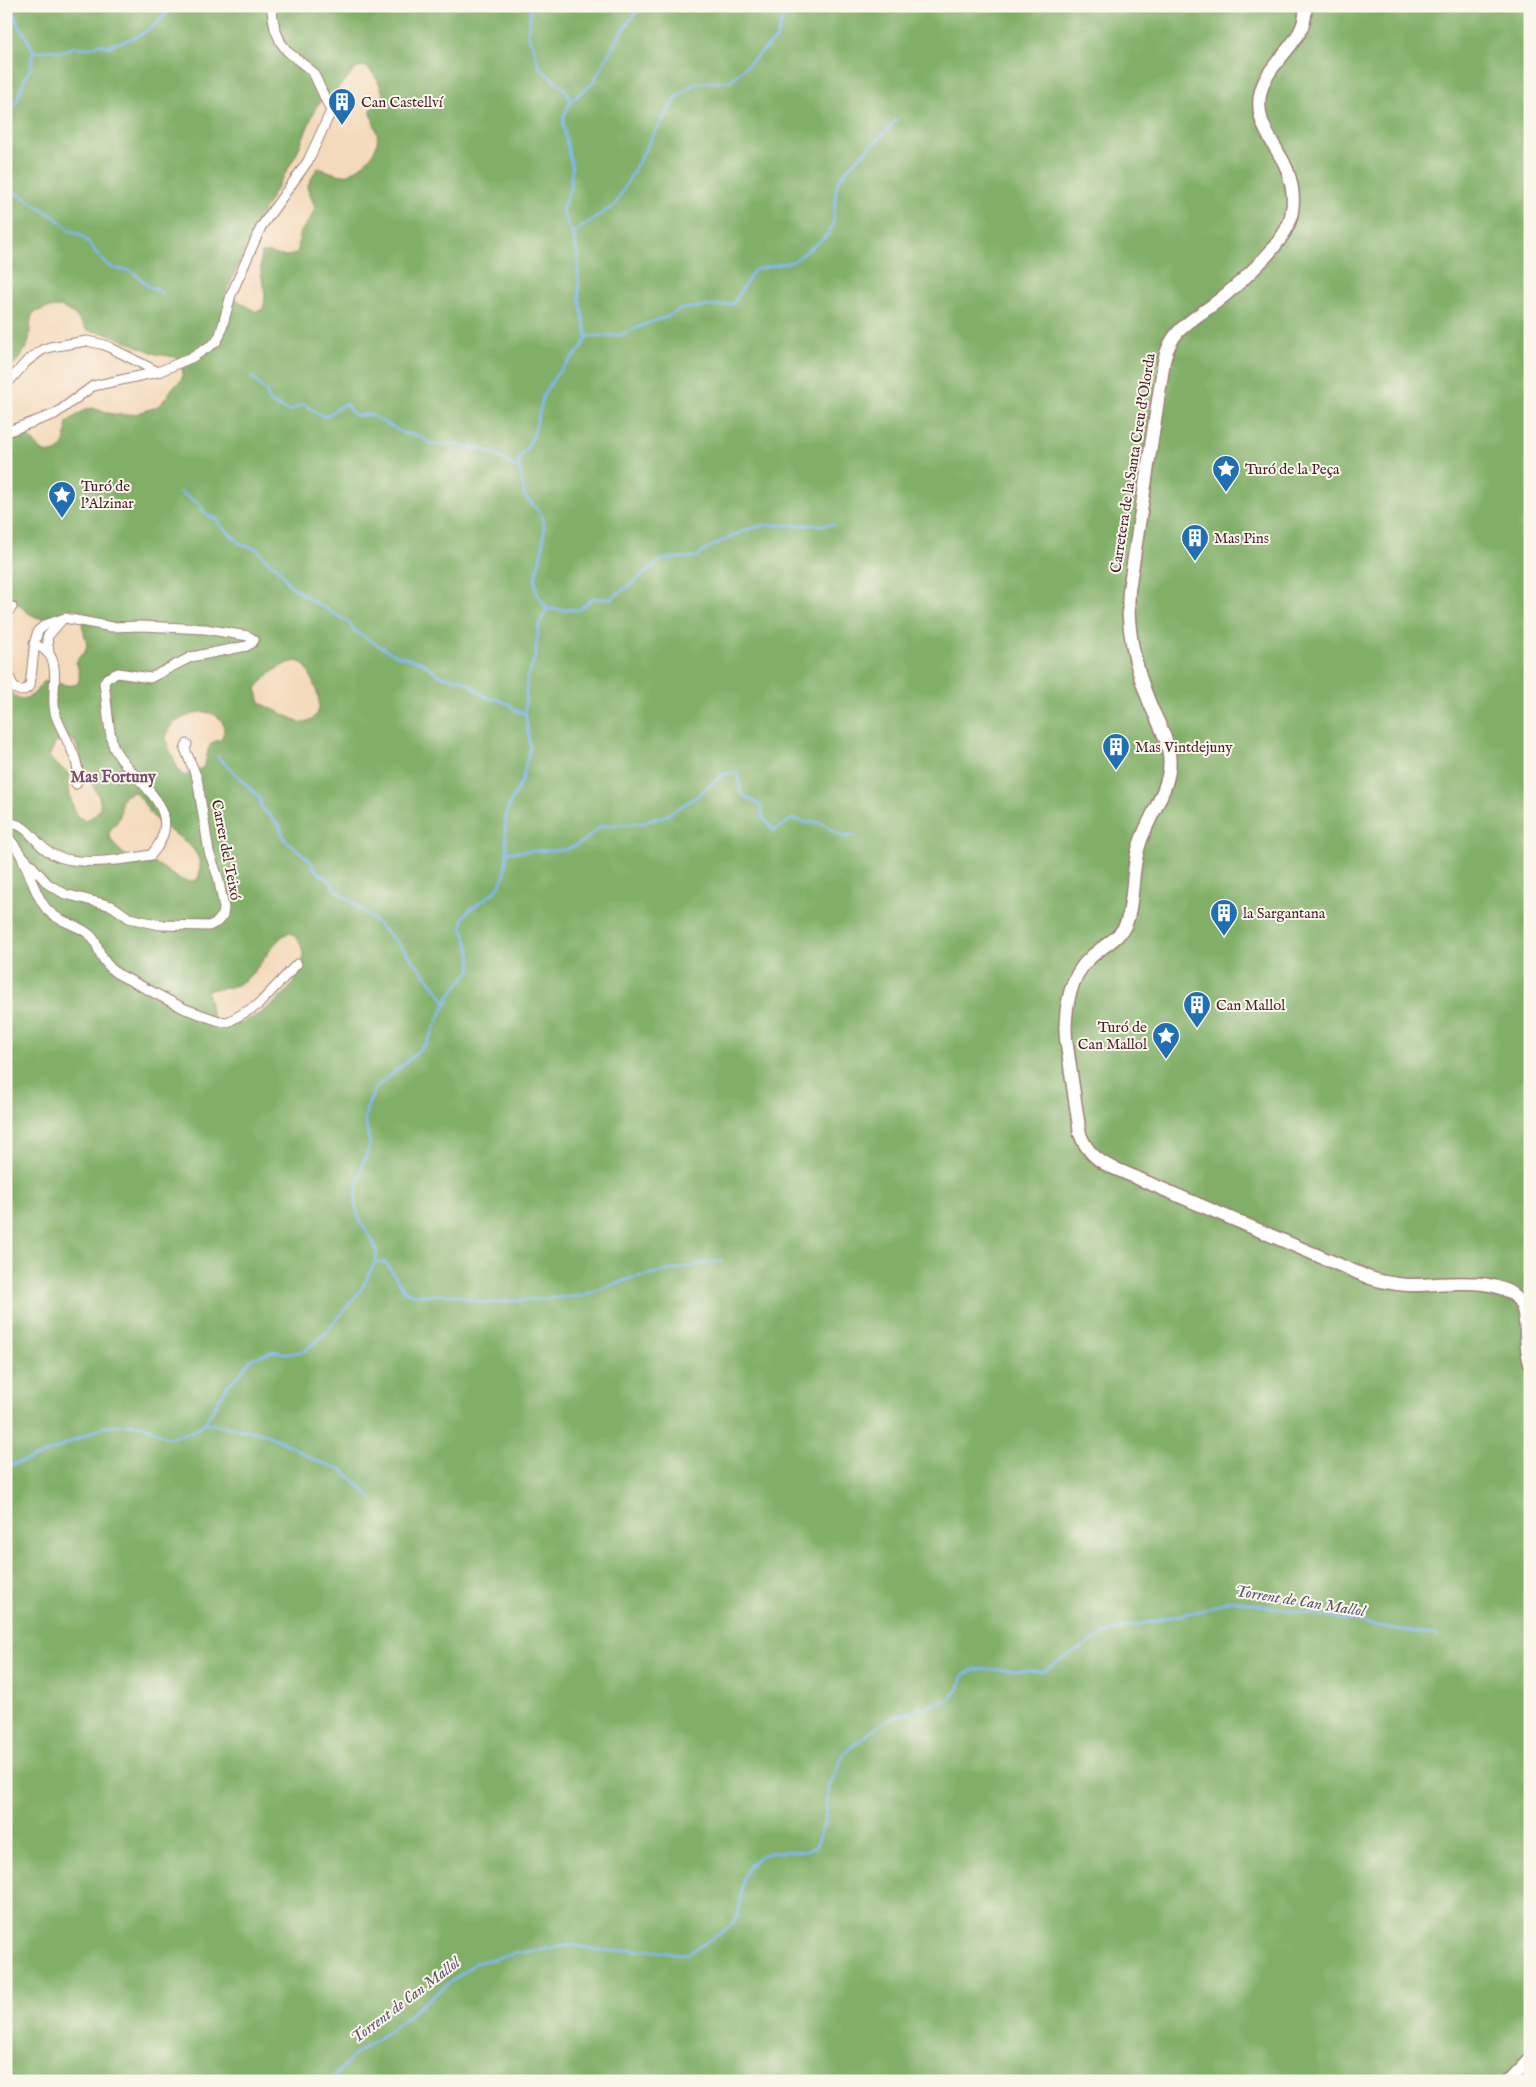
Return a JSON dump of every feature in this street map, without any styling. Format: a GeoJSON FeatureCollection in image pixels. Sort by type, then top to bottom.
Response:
{"type":"FeatureCollection","features":[{"type":"Feature","properties":{"kind":"main road","name":"Carretera de la Santa Creu d'Olorda"},"geometry":{"type":"LineString","coordinates":[[1305,6],[1303,27],[1273,66],[1262,86],[1260,96],[1261,124],[1280,155],[1292,186],[1293,207],[1288,225],[1281,239],[1269,252],[1222,297],[1177,332],[1168,346],[1164,361],[1129,590],[1128,614],[1129,631],[1134,653],[1148,701],[1166,738],[1170,766],[1165,785],[1140,843],[1134,864],[1130,904],[1125,926],[1116,939],[1090,957],[1081,968],[1076,976],[1067,1007],[1066,1039],[1080,1134],[1086,1148],[1102,1162],[1123,1173],[1370,1278],[1402,1284],[1473,1284],[1493,1286],[1509,1291],[1518,1300],[1522,1308],[1530,1363]]}},
{"type":"Feature","properties":{"kind":"main road"},"geometry":{"type":"LineString","coordinates":[[1509,2081],[1530,2059]]}},
{"type":"Feature","properties":{"kind":"street"},"geometry":{"type":"LineString","coordinates":[[6,432],[55,414],[93,386],[158,372],[193,357],[208,348],[219,338],[231,295],[261,227],[308,161],[331,110],[314,72],[288,52],[280,42],[275,29],[271,6]]}},
{"type":"Feature","properties":{"kind":"street"},"geometry":{"type":"LineString","coordinates":[[6,385],[26,362],[42,350],[87,341],[105,345],[158,372]]}},
{"type":"Feature","properties":{"kind":"street"},"geometry":{"type":"LineString","coordinates":[[65,618],[55,626],[47,638],[54,668],[55,709],[76,766],[78,776],[76,784]]}},
{"type":"Feature","properties":{"kind":"street"},"geometry":{"type":"LineString","coordinates":[[6,670],[14,688],[20,691],[30,686],[34,644],[38,631],[45,625],[65,618],[112,627],[141,626],[205,629],[248,636],[254,640],[247,646],[191,658],[150,678],[118,673],[107,678],[104,682],[114,746],[121,758],[153,793],[164,822],[163,836],[158,847],[151,855],[96,861],[63,858],[49,853],[26,828],[18,824],[6,822]]}},
{"type":"Feature","properties":{"kind":"street"},"geometry":{"type":"LineString","coordinates":[[34,644],[49,653]]}},
{"type":"Feature","properties":{"kind":"street","name":"Carrer del Teixó"},"geometry":{"type":"LineString","coordinates":[[20,853],[48,884],[73,897],[112,906],[129,918],[160,925],[209,926],[217,922],[223,915],[224,908],[218,877],[209,852],[197,778],[185,749],[187,744]]}},
{"type":"Feature","properties":{"kind":"street"},"geometry":{"type":"LineString","coordinates":[[6,836],[15,844],[44,906],[52,915],[89,934],[97,943],[100,954],[107,965],[116,973],[185,1009],[219,1021],[228,1022],[258,1005],[297,964]]}},
{"type":"Feature","properties":{"kind":"green space"},"geometry":{"type":"Polygon","coordinates":[[[6,6],[1530,6],[1530,2081],[6,2081],[6,685],[14,696],[20,699],[32,695],[45,681],[66,685],[76,684],[79,680],[79,673],[76,662],[85,652],[87,645],[79,611],[74,608],[47,618],[36,617],[6,594],[6,441],[25,435],[43,451],[49,453],[56,452],[60,450],[64,442],[67,422],[86,409],[93,408],[121,415],[135,414],[156,407],[162,403],[183,376],[182,368],[175,357],[156,354],[109,334],[87,330],[74,314],[61,307],[46,308],[33,313],[26,349],[6,373],[6,6]],[[365,66],[358,67],[337,89],[334,95],[321,101],[316,107],[296,155],[255,225],[226,293],[256,312],[263,309],[265,302],[261,268],[262,253],[284,256],[295,254],[297,251],[299,235],[315,207],[307,187],[317,168],[346,175],[364,164],[376,146],[377,132],[372,119],[371,109],[383,102],[382,92],[376,77],[369,69],[365,66]],[[297,661],[285,664],[274,671],[256,688],[260,703],[302,723],[310,720],[318,712],[318,695],[305,667],[297,661]],[[199,712],[183,718],[171,726],[167,738],[168,746],[184,776],[204,767],[208,749],[212,743],[221,740],[224,728],[220,719],[211,713],[199,712]],[[68,738],[55,743],[49,756],[53,762],[70,775],[69,791],[72,803],[79,818],[86,820],[99,810],[100,799],[85,771],[75,742],[68,738]],[[134,792],[124,796],[121,802],[119,818],[109,832],[115,845],[132,859],[159,865],[180,879],[192,881],[198,879],[200,868],[194,850],[156,820],[134,792]],[[290,932],[282,936],[244,981],[231,987],[207,990],[211,1012],[217,1026],[232,1025],[250,1019],[268,1008],[284,994],[296,979],[303,962],[301,946],[290,932]]]}},
{"type":"Feature","properties":{"kind":"waterway"},"geometry":{"type":"LineString","coordinates":[[12,6],[18,25],[34,52]]}},
{"type":"Feature","properties":{"kind":"waterway"},"geometry":{"type":"LineString","coordinates":[[34,52],[50,50],[61,52],[74,47],[91,48],[99,44],[111,47],[112,44],[141,35],[175,6]]}},
{"type":"Feature","properties":{"kind":"waterway"},"geometry":{"type":"LineString","coordinates":[[531,6],[528,35],[539,67],[566,90],[571,101]]}},
{"type":"Feature","properties":{"kind":"waterway"},"geometry":{"type":"LineString","coordinates":[[6,1466],[38,1457],[105,1426],[130,1424],[146,1426],[168,1438],[191,1432],[205,1423],[228,1385],[240,1374],[251,1359],[274,1351],[289,1354],[305,1351],[323,1336],[361,1290],[376,1260],[377,1252],[374,1243],[360,1221],[355,1203],[361,1169],[370,1145],[365,1120],[366,1110],[376,1087],[427,1043],[450,995],[471,969],[470,951],[462,926],[463,918],[468,911],[496,891],[504,877],[507,852],[505,826],[507,810],[522,780],[530,747],[525,710],[527,678],[535,658],[539,625],[547,609],[537,593],[535,580],[543,545],[544,522],[537,509],[525,497],[518,462],[533,437],[544,393],[557,374],[581,349],[587,337],[579,298],[578,259],[574,237],[562,210],[570,190],[572,168],[563,126],[564,115],[571,101],[593,83],[614,44],[640,6]]}},
{"type":"Feature","properties":{"kind":"waterway"},"geometry":{"type":"LineString","coordinates":[[573,233],[615,205],[652,137],[678,96],[696,83],[730,81],[776,39],[787,6]]}},
{"type":"Feature","properties":{"kind":"waterway"},"geometry":{"type":"LineString","coordinates":[[6,117],[18,99],[25,78],[31,68],[34,52]]}},
{"type":"Feature","properties":{"kind":"waterway"},"geometry":{"type":"LineString","coordinates":[[587,337],[620,335],[667,317],[681,309],[733,304],[754,270],[794,261],[829,234],[833,223],[837,183],[849,167],[896,120]]}},
{"type":"Feature","properties":{"kind":"waterway"},"geometry":{"type":"LineString","coordinates":[[6,186],[54,217],[70,231],[77,233],[87,241],[107,264],[115,269],[131,271],[150,287],[163,294]]}},
{"type":"Feature","properties":{"kind":"waterway"},"geometry":{"type":"LineString","coordinates":[[251,376],[267,393],[269,402],[290,411],[303,404],[324,417],[346,404],[352,413],[357,416],[369,414],[403,433],[421,436],[430,443],[441,445],[457,444],[463,445],[467,449],[471,447],[486,450],[518,469]]}},
{"type":"Feature","properties":{"kind":"waterway"},"geometry":{"type":"LineString","coordinates":[[180,492],[200,504],[205,514],[217,519],[219,524],[241,544],[257,549],[270,564],[279,569],[289,584],[312,601],[348,622],[355,631],[396,655],[421,662],[436,672],[437,675],[463,680],[489,699],[496,699],[511,705],[514,710],[526,714]]}},
{"type":"Feature","properties":{"kind":"waterway"},"geometry":{"type":"LineString","coordinates":[[547,609],[579,610],[593,598],[611,599],[663,559],[696,557],[710,547],[745,530],[765,525],[834,525]]}},
{"type":"Feature","properties":{"kind":"waterway"},"geometry":{"type":"LineString","coordinates":[[217,756],[260,798],[261,807],[279,825],[285,840],[311,861],[313,868],[332,883],[333,888],[365,912],[394,940],[422,970],[446,1002]]}},
{"type":"Feature","properties":{"kind":"waterway"},"geometry":{"type":"LineString","coordinates":[[507,852],[565,850],[583,842],[601,826],[643,823],[667,815],[699,795],[723,774],[738,772],[741,794],[760,805],[762,816],[774,831],[793,819],[807,823],[820,822],[843,837],[856,835]]}},
{"type":"Feature","properties":{"kind":"waterway"},"geometry":{"type":"LineString","coordinates":[[375,1262],[386,1263],[405,1291],[414,1295],[456,1295],[485,1303],[581,1296],[632,1278],[722,1260]]}},
{"type":"Feature","properties":{"kind":"waterway"},"geometry":{"type":"LineString","coordinates":[[205,1423],[263,1433],[291,1446],[314,1460],[343,1470],[372,1499]]}},
{"type":"Feature","properties":{"kind":"waterway","name":"Torrent de Can Mallol"},"geometry":{"type":"LineString","coordinates":[[330,2081],[353,2056],[386,2033],[475,1963],[518,1953],[572,1945],[606,1951],[647,1950],[679,1954],[689,1953],[729,1928],[738,1915],[743,1877],[750,1865],[760,1856],[772,1852],[805,1851],[816,1847],[825,1821],[829,1787],[844,1753],[878,1726],[902,1714],[948,1700],[958,1690],[964,1674],[976,1669],[1043,1671],[1110,1631],[1203,1610],[1230,1600],[1436,1636]]}},
{"type":"Feature","properties":{"kind":"place","name":"Can Castellví"},"geometry":{"type":"Point","coordinates":[342,126]}},
{"type":"Feature","properties":{"kind":"place","name":"Turó de la Peça"},"geometry":{"type":"Point","coordinates":[1226,493]}},
{"type":"Feature","properties":{"kind":"place","name":"Turó de l'Alzinar"},"geometry":{"type":"Point","coordinates":[62,519]}},
{"type":"Feature","properties":{"kind":"place","name":"Mas Pins"},"geometry":{"type":"Point","coordinates":[1195,562]}},
{"type":"Feature","properties":{"kind":"place","name":"Mas Vintdejuny"},"geometry":{"type":"Point","coordinates":[1116,771]}},
{"type":"Feature","properties":{"kind":"place","name":"la Sargantana"},"geometry":{"type":"Point","coordinates":[1224,937]}},
{"type":"Feature","properties":{"kind":"place","name":"Can Mallol"},"geometry":{"type":"Point","coordinates":[1197,1029]}},
{"type":"Feature","properties":{"kind":"place","name":"Turó de Can Mallol"},"geometry":{"type":"Point","coordinates":[1166,1060]}},
{"type":"Feature","properties":{"kind":"district","name":"Mas Fortuny"},"geometry":{"type":"Point","coordinates":[113,778]}}]}
